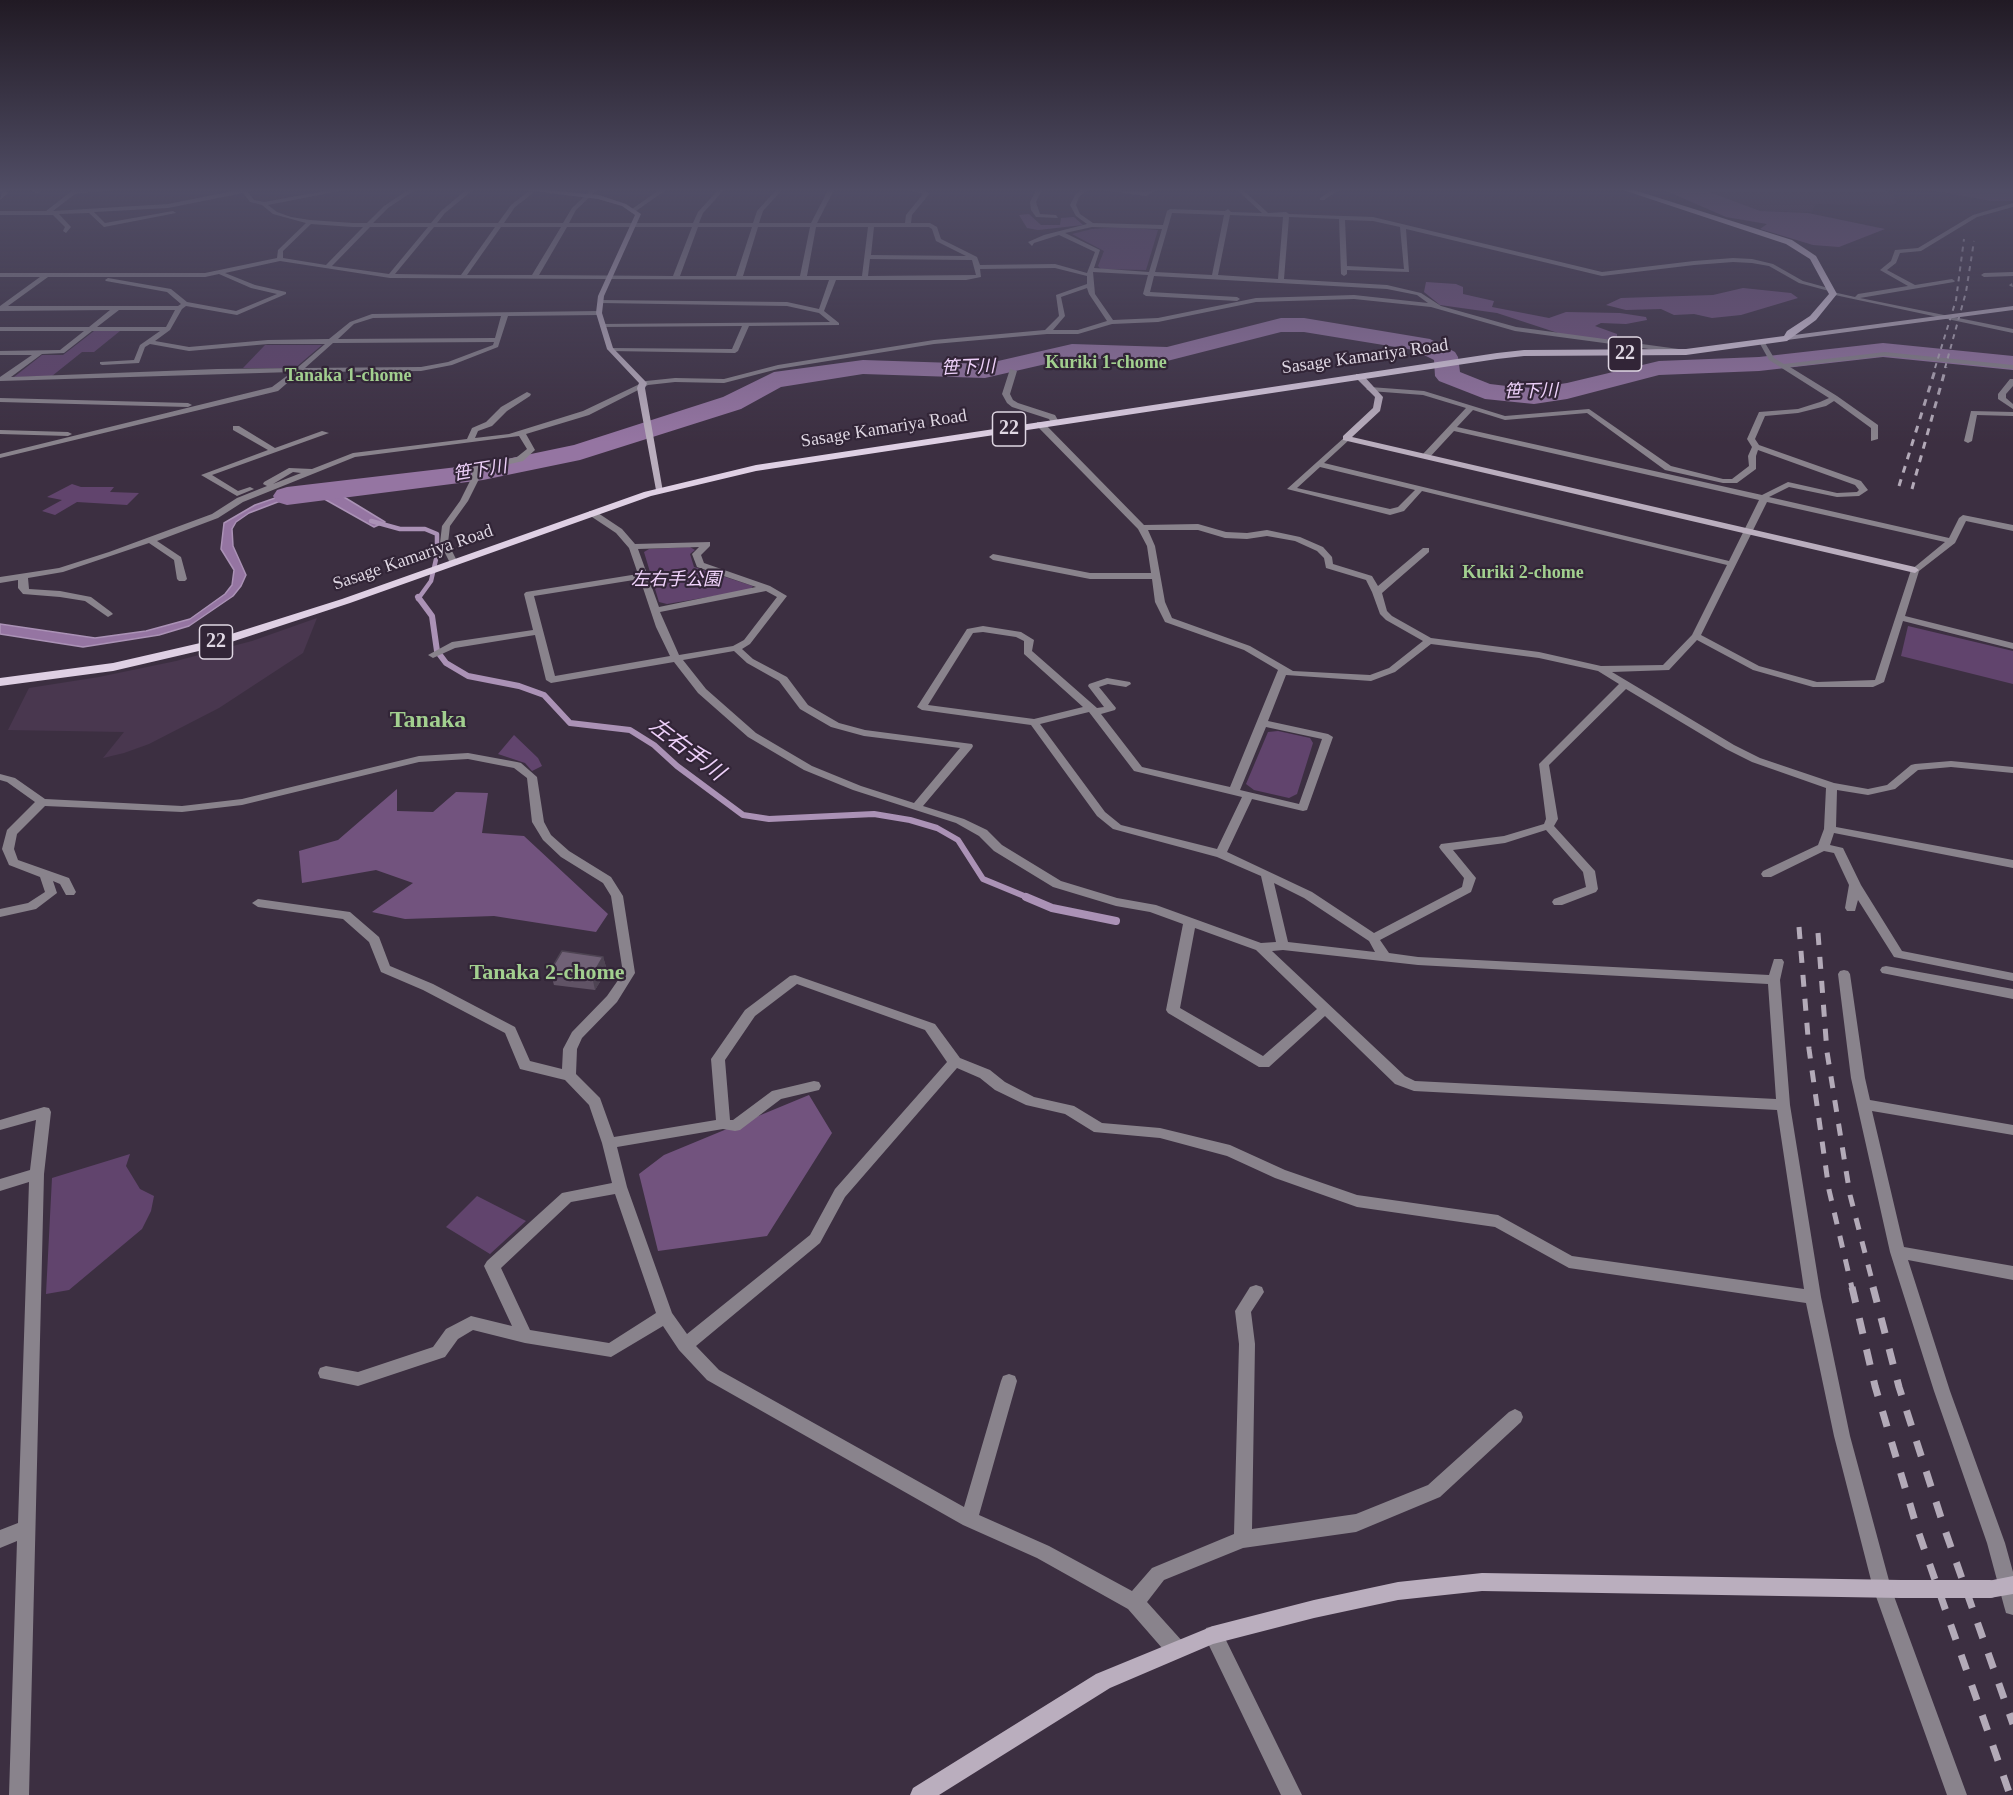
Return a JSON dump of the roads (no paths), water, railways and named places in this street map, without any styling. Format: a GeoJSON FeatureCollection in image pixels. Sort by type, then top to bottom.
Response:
{"type":"FeatureCollection","features":[{"type":"Feature","properties":{"kind":"main road"},"geometry":{"type":"LineString","coordinates":[[1821,274],[1831,292]]}},
{"type":"Feature","properties":{"kind":"main road","name":"22"},"geometry":{"type":"LineString","coordinates":[[1787,338],[1813,318],[1831,292]]}},
{"type":"Feature","properties":{"kind":"main road","name":"Sasage Kamariya Road"},"geometry":{"type":"LineString","coordinates":[[0,682],[113,667],[212,644],[425,573],[660,490],[765,466],[1524,353],[1686,352],[1787,338]]}},
{"type":"Feature","properties":{"kind":"street"},"geometry":{"type":"LineString","coordinates":[[0,274],[173,274]]}},
{"type":"Feature","properties":{"kind":"street"},"geometry":{"type":"LineString","coordinates":[[1,308],[182,306],[237,313],[284,293],[253,287],[223,274]]}},
{"type":"Feature","properties":{"kind":"street"},"geometry":{"type":"LineString","coordinates":[[374,274],[463,277],[803,278],[975,277],[979,276],[979,274]]}},
{"type":"Feature","properties":{"kind":"street"},"geometry":{"type":"LineString","coordinates":[[803,278],[804,274]]}},
{"type":"Feature","properties":{"kind":"street"},"geometry":{"type":"LineString","coordinates":[[864,278],[865,274]]}},
{"type":"Feature","properties":{"kind":"street"},"geometry":{"type":"LineString","coordinates":[[1090,274],[1092,294],[1111,322]]}},
{"type":"Feature","properties":{"kind":"street"},"geometry":{"type":"LineString","coordinates":[[1138,274],[1344,284],[1407,290],[1425,296],[1439,307]]}},
{"type":"Feature","properties":{"kind":"street"},"geometry":{"type":"LineString","coordinates":[[1152,274],[1146,294],[1257,300],[1354,297],[1439,307],[1515,329],[1686,352]]}},
{"type":"Feature","properties":{"kind":"street"},"geometry":{"type":"LineString","coordinates":[[1281,281],[1282,274]]}},
{"type":"Feature","properties":{"kind":"street"},"geometry":{"type":"LineString","coordinates":[[1344,274],[1344,284]]}},
{"type":"Feature","properties":{"kind":"street"},"geometry":{"type":"LineString","coordinates":[[1787,274],[1801,282],[1848,297],[2013,331]]}},
{"type":"Feature","properties":{"kind":"street"},"geometry":{"type":"LineString","coordinates":[[1890,274],[1916,288]]}},
{"type":"Feature","properties":{"kind":"street"},"geometry":{"type":"LineString","coordinates":[[1984,275],[2013,274]]}},
{"type":"Feature","properties":{"kind":"street"},"geometry":{"type":"LineString","coordinates":[[1,308],[47,275]]}},
{"type":"Feature","properties":{"kind":"street"},"geometry":{"type":"LineString","coordinates":[[96,275],[122,284],[169,290],[182,306]]}},
{"type":"Feature","properties":{"kind":"street"},"geometry":{"type":"LineString","coordinates":[[611,276],[601,296],[602,325],[610,349],[644,383],[641,388],[660,490]]}},
{"type":"Feature","properties":{"kind":"street"},"geometry":{"type":"LineString","coordinates":[[821,311],[832,278]]}},
{"type":"Feature","properties":{"kind":"street"},"geometry":{"type":"LineString","coordinates":[[1848,297],[1952,281]]}},
{"type":"Feature","properties":{"kind":"street"},"geometry":{"type":"LineString","coordinates":[[1047,332],[1062,316],[1058,296],[1090,285]]}},
{"type":"Feature","properties":{"kind":"street"},"geometry":{"type":"LineString","coordinates":[[0,580],[23,578],[60,570],[150,540],[215,516],[240,500],[353,456],[510,436],[586,413],[646,384],[675,380],[724,381],[778,367],[934,342],[1047,332],[1078,332],[1111,322],[1158,320],[1257,300]]}},
{"type":"Feature","properties":{"kind":"street"},"geometry":{"type":"LineString","coordinates":[[601,301],[787,304],[821,311],[837,324],[602,325]]}},
{"type":"Feature","properties":{"kind":"street"},"geometry":{"type":"LineString","coordinates":[[102,363],[137,362],[142,346],[152,342],[168,329],[182,306]]}},
{"type":"Feature","properties":{"kind":"street"},"geometry":{"type":"LineString","coordinates":[[0,353],[62,352],[117,308]]}},
{"type":"Feature","properties":{"kind":"street","name":"Sasage Kamariya Road"},"geometry":{"type":"LineString","coordinates":[[1787,338],[2013,308]]}},
{"type":"Feature","properties":{"kind":"street"},"geometry":{"type":"LineString","coordinates":[[0,456],[274,389],[352,323],[372,316],[600,313]]}},
{"type":"Feature","properties":{"kind":"street"},"geometry":{"type":"LineString","coordinates":[[2,381],[435,367],[450,364],[496,346],[505,314]]}},
{"type":"Feature","properties":{"kind":"street"},"geometry":{"type":"LineString","coordinates":[[610,349],[735,351],[746,326]]}},
{"type":"Feature","properties":{"kind":"street"},"geometry":{"type":"LineString","coordinates":[[0,329],[168,329]]}},
{"type":"Feature","properties":{"kind":"street"},"geometry":{"type":"LineString","coordinates":[[152,342],[189,349],[234,343],[498,340]]}},
{"type":"Feature","properties":{"kind":"street"},"geometry":{"type":"LineString","coordinates":[[1762,342],[1772,359],[1875,427],[1874,439]]}},
{"type":"Feature","properties":{"kind":"street"},"geometry":{"type":"LineString","coordinates":[[2,381],[39,353]]}},
{"type":"Feature","properties":{"kind":"street"},"geometry":{"type":"LineString","coordinates":[[1784,366],[1885,354],[2013,367]]}},
{"type":"Feature","properties":{"kind":"street"},"geometry":{"type":"LineString","coordinates":[[1013,371],[1006,394],[1010,401],[1015,405],[1052,417],[1055,422]]}},
{"type":"Feature","properties":{"kind":"street"},"geometry":{"type":"LineString","coordinates":[[1359,376],[1378,397],[1377,409],[1292,489],[1390,512],[1401,509],[1421,488]]}},
{"type":"Feature","properties":{"kind":"street"},"geometry":{"type":"LineString","coordinates":[[2013,381],[2001,394],[2002,399],[2013,407]]}},
{"type":"Feature","properties":{"kind":"street"},"geometry":{"type":"LineString","coordinates":[[1370,389],[1424,393],[1504,418],[1589,411],[1668,468],[1723,481],[1734,481],[1753,467],[1755,448],[1751,439],[1762,414],[1798,411],[1823,404],[1834,398]]}},
{"type":"Feature","properties":{"kind":"street"},"geometry":{"type":"LineString","coordinates":[[470,440],[475,430],[489,424],[527,394]]}},
{"type":"Feature","properties":{"kind":"street"},"geometry":{"type":"LineString","coordinates":[[2013,394],[2013,399]]}},
{"type":"Feature","properties":{"kind":"street"},"geometry":{"type":"LineString","coordinates":[[0,400],[207,405]]}},
{"type":"Feature","properties":{"kind":"street"},"geometry":{"type":"LineString","coordinates":[[1426,456],[1471,408]]}},
{"type":"Feature","properties":{"kind":"street"},"geometry":{"type":"LineString","coordinates":[[1968,441],[1974,413],[2013,414]]}},
{"type":"Feature","properties":{"kind":"street"},"geometry":{"type":"LineString","coordinates":[[1040,424],[1142,528],[1151,546],[1160,602],[1168,620],[1247,648],[1292,674],[1312,677],[1371,678],[1392,670],[1429,641]]}},
{"type":"Feature","properties":{"kind":"street"},"geometry":{"type":"LineString","coordinates":[[236,428],[275,451]]}},
{"type":"Feature","properties":{"kind":"street"},"geometry":{"type":"LineString","coordinates":[[1452,428],[1952,541]]}},
{"type":"Feature","properties":{"kind":"street"},"geometry":{"type":"LineString","coordinates":[[0,432],[84,434]]}},
{"type":"Feature","properties":{"kind":"street"},"geometry":{"type":"LineString","coordinates":[[452,563],[444,543],[446,526],[464,501],[475,475],[519,459],[531,450],[521,432]]}},
{"type":"Feature","properties":{"kind":"street"},"geometry":{"type":"LineString","coordinates":[[319,471],[292,470],[270,483],[237,494],[205,475],[325,433]]}},
{"type":"Feature","properties":{"kind":"street"},"geometry":{"type":"LineString","coordinates":[[1346,438],[1915,570]]}},
{"type":"Feature","properties":{"kind":"street"},"geometry":{"type":"LineString","coordinates":[[1755,448],[1765,455]]}},
{"type":"Feature","properties":{"kind":"street"},"geometry":{"type":"LineString","coordinates":[[1142,528],[1189,527],[1225,535],[1247,536],[1267,533],[1297,539],[1320,549],[1328,557],[1329,566],[1369,579],[1377,592],[1383,612],[1389,618],[1429,641],[1539,655],[1601,669],[1666,668],[1696,636],[1766,495],[1788,484],[1838,495],[1859,494],[1864,490],[1858,483],[1755,448]]}},
{"type":"Feature","properties":{"kind":"street"},"geometry":{"type":"LineString","coordinates":[[1318,464],[1732,564]]}},
{"type":"Feature","properties":{"kind":"street"},"geometry":{"type":"LineString","coordinates":[[592,513],[618,531],[633,547],[642,576],[676,658],[702,692],[752,735],[808,768],[857,788],[960,820],[983,833],[999,848],[1058,884],[1116,902],[1152,908],[1260,947],[1400,1080],[1414,1086],[1783,1105]]}},
{"type":"Feature","properties":{"kind":"street"},"geometry":{"type":"LineString","coordinates":[[1817,685],[1880,682],[1902,618],[1915,570],[1952,541],[1963,518],[2013,528]]}},
{"type":"Feature","properties":{"kind":"street"},"geometry":{"type":"LineString","coordinates":[[150,540],[178,559],[182,579]]}},
{"type":"Feature","properties":{"kind":"street"},"geometry":{"type":"LineString","coordinates":[[633,547],[707,544],[696,554],[700,564],[767,588],[782,596],[747,642],[736,648],[551,680],[529,594],[642,576]]}},
{"type":"Feature","properties":{"kind":"street"},"geometry":{"type":"LineString","coordinates":[[1377,592],[1426,550]]}},
{"type":"Feature","properties":{"kind":"street"},"geometry":{"type":"LineString","coordinates":[[993,557],[1090,576],[1155,576]]}},
{"type":"Feature","properties":{"kind":"street"},"geometry":{"type":"LineString","coordinates":[[23,578],[23,588],[26,592],[60,594],[88,600],[108,614]]}},
{"type":"Feature","properties":{"kind":"street"},"geometry":{"type":"LineString","coordinates":[[656,610],[767,588]]}},
{"type":"Feature","properties":{"kind":"street"},"geometry":{"type":"LineString","coordinates":[[1902,618],[2013,646]]}},
{"type":"Feature","properties":{"kind":"street"},"geometry":{"type":"LineString","coordinates":[[1126,684],[1107,681],[1093,686],[1111,708],[1093,710],[1034,722],[922,707],[970,631],[983,629],[1018,634],[1029,640],[1027,652],[1093,710],[1138,769],[1303,808],[1328,737],[1262,723]]}},
{"type":"Feature","properties":{"kind":"street"},"geometry":{"type":"LineString","coordinates":[[433,655],[448,647],[538,632]]}},
{"type":"Feature","properties":{"kind":"street"},"geometry":{"type":"LineString","coordinates":[[1696,636],[1755,668],[1838,693]]}},
{"type":"Feature","properties":{"kind":"street"},"geometry":{"type":"LineString","coordinates":[[736,648],[750,661],[783,679],[804,707],[835,725],[864,733],[968,746],[917,806]]}},
{"type":"Feature","properties":{"kind":"street"},"geometry":{"type":"LineString","coordinates":[[1601,669],[1739,751],[1832,786],[1868,792],[1891,787],[1915,767],[1951,764],[2013,770]]}},
{"type":"Feature","properties":{"kind":"street"},"geometry":{"type":"LineString","coordinates":[[1234,790],[1283,670]]}},
{"type":"Feature","properties":{"kind":"street"},"geometry":{"type":"LineString","coordinates":[[1373,938],[1467,889],[1470,878],[1445,847],[1505,839],[1548,826],[1552,819],[1544,764],[1625,684]]}},
{"type":"Feature","properties":{"kind":"street"},"geometry":{"type":"LineString","coordinates":[[1034,722],[1101,814],[1117,827],[1221,854],[1266,874],[1308,895],[1373,938],[1384,958]]}},
{"type":"Feature","properties":{"kind":"street"},"geometry":{"type":"LineString","coordinates":[[0,777],[10,780],[42,802],[182,809],[242,802],[419,759],[468,756],[517,765],[532,777],[538,822],[547,837],[565,854],[607,880],[617,896],[629,973],[612,999],[577,1035],[570,1049],[569,1076]]}},
{"type":"Feature","properties":{"kind":"street"},"geometry":{"type":"LineString","coordinates":[[1823,847],[1830,829],[1832,786]]}},
{"type":"Feature","properties":{"kind":"street"},"geometry":{"type":"LineString","coordinates":[[1221,854],[1248,795]]}},
{"type":"Feature","properties":{"kind":"street"},"geometry":{"type":"LineString","coordinates":[[42,802],[11,833],[8,849],[13,862],[65,881],[70,892]]}},
{"type":"Feature","properties":{"kind":"street"},"geometry":{"type":"LineString","coordinates":[[1548,826],[1589,871],[1592,889],[1558,902]]}},
{"type":"Feature","properties":{"kind":"street"},"geometry":{"type":"LineString","coordinates":[[1830,829],[2013,864]]}},
{"type":"Feature","properties":{"kind":"street"},"geometry":{"type":"LineString","coordinates":[[1767,874],[1823,847],[1839,851],[1855,885],[1898,954],[2013,977]]}},
{"type":"Feature","properties":{"kind":"street"},"geometry":{"type":"LineString","coordinates":[[1266,874],[1283,946]]}},
{"type":"Feature","properties":{"kind":"street"},"geometry":{"type":"LineString","coordinates":[[0,913],[32,906],[51,893],[45,875]]}},
{"type":"Feature","properties":{"kind":"street"},"geometry":{"type":"LineString","coordinates":[[1851,908],[1855,885]]}},
{"type":"Feature","properties":{"kind":"street"},"geometry":{"type":"LineString","coordinates":[[258,903],[346,915],[375,940],[385,969],[432,989],[510,1030],[525,1065],[569,1076],[595,1102],[620,1186],[664,1316],[685,1345],[713,1375],[969,1519],[1043,1552],[1135,1602],[1176,1649]]}},
{"type":"Feature","properties":{"kind":"street"},"geometry":{"type":"LineString","coordinates":[[1190,921],[1173,1010],[1264,1063],[1326,1008]]}},
{"type":"Feature","properties":{"kind":"street"},"geometry":{"type":"LineString","coordinates":[[1260,947],[1283,946],[1384,958],[1774,980]]}},
{"type":"Feature","properties":{"kind":"street"},"geometry":{"type":"LineString","coordinates":[[1779,962],[1774,980],[1783,1105],[1813,1297],[1842,1436],[1957,1795]]}},
{"type":"Feature","properties":{"kind":"street"},"geometry":{"type":"LineString","coordinates":[[1886,970],[2013,994]]}},
{"type":"Feature","properties":{"kind":"street"},"geometry":{"type":"LineString","coordinates":[[1845,974],[1858,1078],[1898,1252],[1942,1391],[1996,1543],[2003,1587],[2013,1606]]}},
{"type":"Feature","properties":{"kind":"street"},"geometry":{"type":"LineString","coordinates":[[723,1124],[718,1059],[750,1013],[795,979],[930,1027],[955,1062],[985,1074],[1000,1086],[1031,1101],[1069,1110],[1099,1128],[1160,1133],[1230,1151],[1280,1174],[1358,1201],[1498,1221],[1569,1262],[1813,1297]]}},
{"type":"Feature","properties":{"kind":"street"},"geometry":{"type":"LineString","coordinates":[[685,1345],[815,1239],[840,1193],[955,1062]]}},
{"type":"Feature","properties":{"kind":"street"},"geometry":{"type":"LineString","coordinates":[[609,1143],[723,1124],[735,1126],[777,1095],[814,1086]]}},
{"type":"Feature","properties":{"kind":"street"},"geometry":{"type":"LineString","coordinates":[[1865,1104],[2013,1130]]}},
{"type":"Feature","properties":{"kind":"street"},"geometry":{"type":"LineString","coordinates":[[0,1125],[44,1112],[37,1174],[19,1795]]}},
{"type":"Feature","properties":{"kind":"street"},"geometry":{"type":"LineString","coordinates":[[0,1185],[37,1174]]}},
{"type":"Feature","properties":{"kind":"street"},"geometry":{"type":"LineString","coordinates":[[525,1336],[492,1266],[567,1197],[620,1186]]}},
{"type":"Feature","properties":{"kind":"street"},"geometry":{"type":"LineString","coordinates":[[1898,1252],[2013,1273]]}},
{"type":"Feature","properties":{"kind":"street"},"geometry":{"type":"LineString","coordinates":[[1243,1539],[1247,1344],[1243,1311],[1256,1292]]}},
{"type":"Feature","properties":{"kind":"street"},"geometry":{"type":"LineString","coordinates":[[326,1373],[358,1379],[439,1352],[452,1334],[471,1323],[525,1336],[611,1350],[664,1316]]}},
{"type":"Feature","properties":{"kind":"street"},"geometry":{"type":"LineString","coordinates":[[969,1519],[1009,1381]]}},
{"type":"Feature","properties":{"kind":"street"},"geometry":{"type":"LineString","coordinates":[[1135,1602],[1158,1574],[1243,1539],[1356,1523],[1434,1491],[1515,1416]]}},
{"type":"Feature","properties":{"kind":"street"},"geometry":{"type":"LineString","coordinates":[[0,1539],[26,1529]]}},
{"type":"Feature","properties":{"kind":"street"},"geometry":{"type":"LineString","coordinates":[[920,1795],[1103,1681],[1176,1649],[1213,1635],[1314,1609],[1398,1591],[1482,1582],[1892,1588],[2003,1587]]}},
{"type":"Feature","properties":{"kind":"street"},"geometry":{"type":"LineString","coordinates":[[1213,1635],[1292,1795]]}},
{"type":"Feature","properties":{"kind":"waterway","name":"笹下川"},"geometry":{"type":"LineString","coordinates":[[287,496],[483,472],[580,452],[732,403],[774,380],[863,367],[985,371],[1010,367],[1054,353],[1072,351],[1167,354],[1281,325],[1304,325],[1421,344],[1446,357],[1448,376],[1485,391],[1534,396],[1567,391],[1659,368],[1759,364],[1883,350],[2013,363]]}},
{"type":"Feature","properties":{"kind":"waterway","name":"左右手川"},"geometry":{"type":"LineString","coordinates":[[371,521],[400,529],[425,529],[437,534],[437,555],[431,581],[419,598]]}},
{"type":"Feature","properties":{"kind":"waterway","name":"左右手川"},"geometry":{"type":"LineString","coordinates":[[419,598],[432,616],[437,651],[446,663],[468,676],[519,686],[544,695],[570,723],[630,730],[654,745],[677,766],[743,815],[769,819],[874,814],[910,820],[937,828],[958,840],[983,879],[1029,898]]}},
{"type":"Feature","properties":{"kind":"waterway","name":"左右手川"},"geometry":{"type":"LineString","coordinates":[[1026,897],[1052,908],[1116,921]]}},
{"type":"Feature","properties":{"kind":"railway"},"geometry":{"type":"LineString","coordinates":[[1935,368],[1956,300],[1959,274]]}},
{"type":"Feature","properties":{"kind":"railway"},"geometry":{"type":"LineString","coordinates":[[1945,368],[1969,274]]}},
{"type":"Feature","properties":{"kind":"railway"},"geometry":{"type":"LineString","coordinates":[[1899,486],[1936,367]]}},
{"type":"Feature","properties":{"kind":"railway"},"geometry":{"type":"LineString","coordinates":[[1912,489],[1946,367]]}},
{"type":"Feature","properties":{"kind":"railway"},"geometry":{"type":"LineString","coordinates":[[1799,927],[1809,1049],[1829,1190],[1852,1288]]}},
{"type":"Feature","properties":{"kind":"railway"},"geometry":{"type":"LineString","coordinates":[[1818,933],[1827,1052],[1850,1195],[1874,1288]]}},
{"type":"Feature","properties":{"kind":"railway"},"geometry":{"type":"LineString","coordinates":[[1852,1287],[1875,1386],[1917,1528],[2010,1795]]}},
{"type":"Feature","properties":{"kind":"railway"},"geometry":{"type":"LineString","coordinates":[[1873,1287],[1899,1387],[1946,1533],[2013,1724]]}},
{"type":"Feature","properties":{"kind":"district","name":"Kuriki 1-chome"},"geometry":{"type":"Point","coordinates":[1106,363]}},
{"type":"Feature","properties":{"kind":"district","name":"Tanaka 1-chome"},"geometry":{"type":"Point","coordinates":[348,376]}},
{"type":"Feature","properties":{"kind":"district","name":"Kuriki 2-chome"},"geometry":{"type":"Point","coordinates":[1523,573]}},
{"type":"Feature","properties":{"kind":"district","name":"Tanaka"},"geometry":{"type":"Point","coordinates":[428,721]}},
{"type":"Feature","properties":{"kind":"district","name":"Tanaka 2-chome"},"geometry":{"type":"Point","coordinates":[547,973]}},
{"type":"Feature","properties":{"kind":"park label","name":"左右手公園"},"geometry":{"type":"Point","coordinates":[676,580]}}]}
